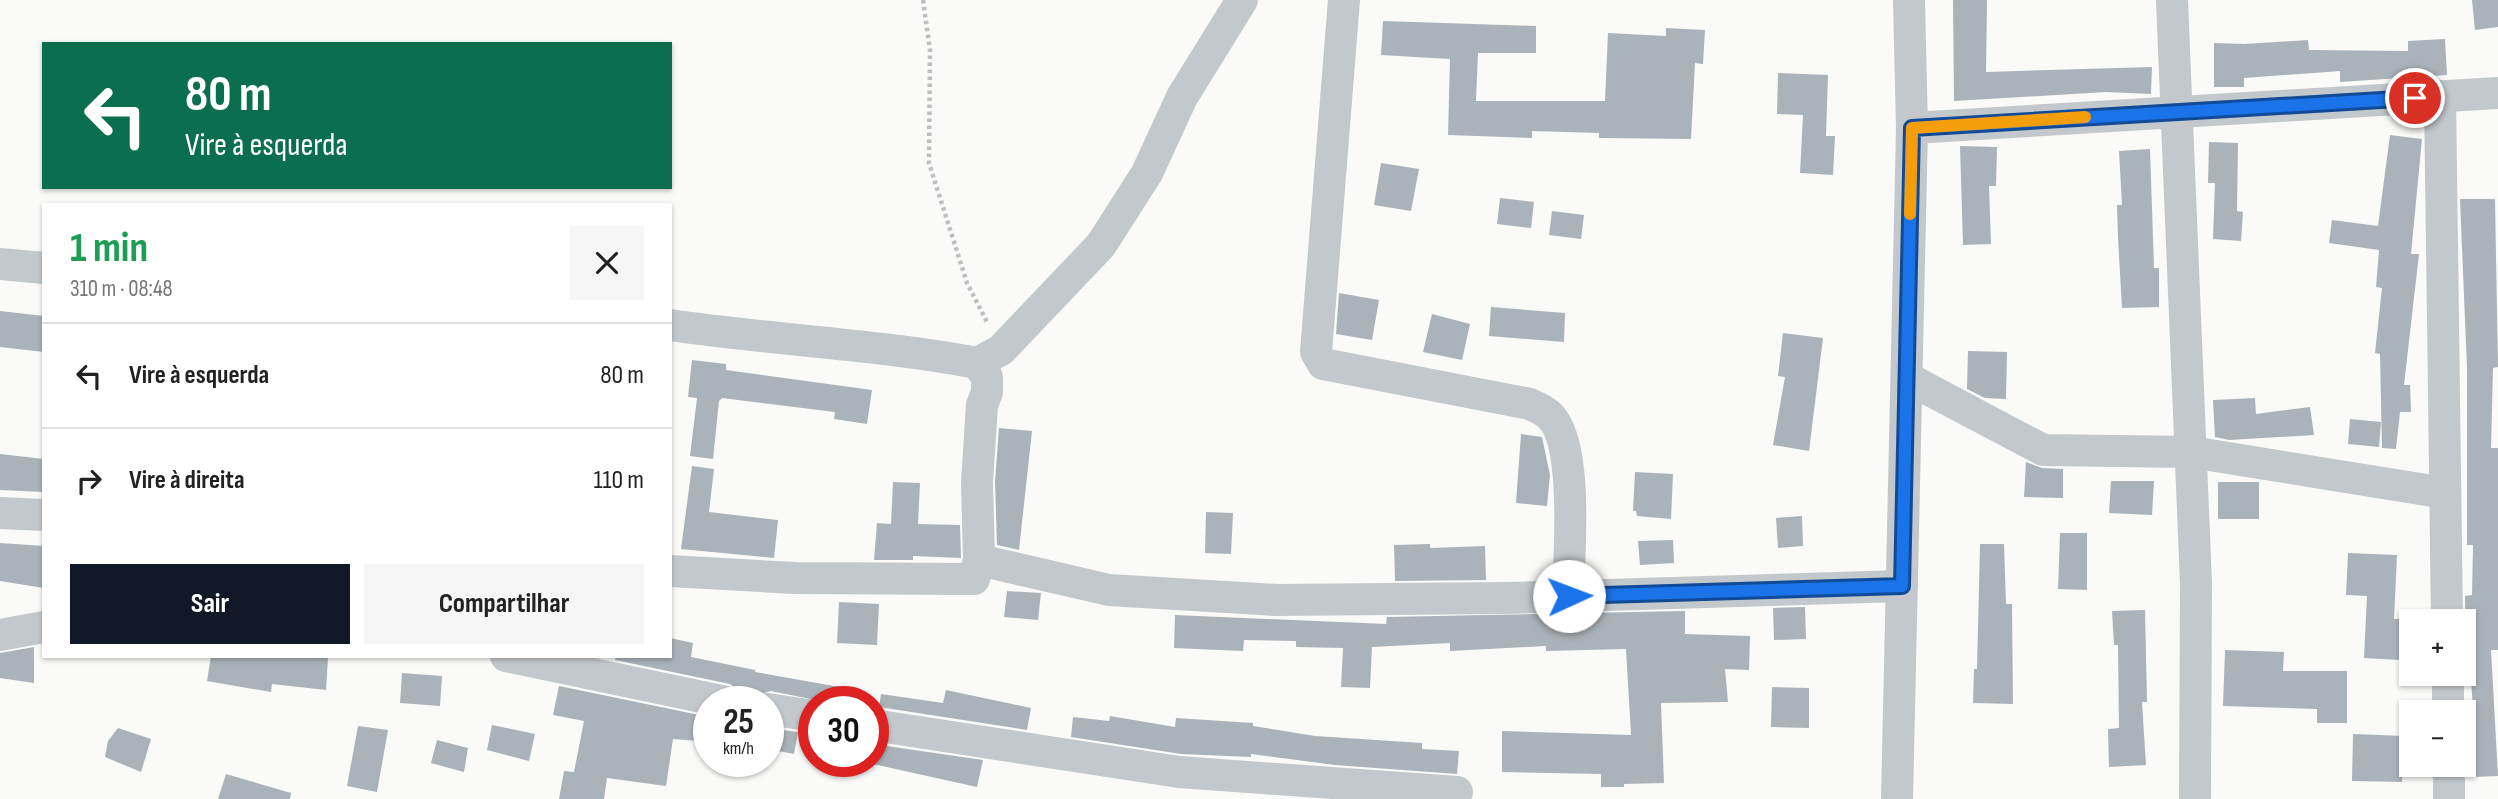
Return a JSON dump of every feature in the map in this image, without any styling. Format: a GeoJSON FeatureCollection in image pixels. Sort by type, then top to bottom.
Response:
{"type":"FeatureCollection","features":[{"type":"Feature","properties":{"kind":"street"},"geometry":{"type":"LineString","coordinates":[[672,571],[795,578],[974,579],[979,560],[977,482],[982,405],[987,392],[989,357],[1101,245],[1147,173],[1182,97],[1242,0]]}},
{"type":"Feature","properties":{"kind":"street"},"geometry":{"type":"LineString","coordinates":[[1344,0],[1316,352],[1323,364],[1530,404],[1550,415],[1562,438],[1570,469],[1569,596]]}},
{"type":"Feature","properties":{"kind":"street"},"geometry":{"type":"LineString","coordinates":[[1897,799],[1912,128],[1909,0]]}},
{"type":"Feature","properties":{"kind":"street"},"geometry":{"type":"LineString","coordinates":[[2172,0],[2196,584],[2195,799]]}},
{"type":"Feature","properties":{"kind":"street"},"geometry":{"type":"LineString","coordinates":[[1912,128],[2498,93]]}},
{"type":"Feature","properties":{"kind":"street"},"geometry":{"type":"LineString","coordinates":[[2440,96],[2447,609]]}},
{"type":"Feature","properties":{"kind":"street"},"geometry":{"type":"LineString","coordinates":[[0,264],[42,268]]}},
{"type":"Feature","properties":{"kind":"street"},"geometry":{"type":"LineString","coordinates":[[672,325],[749,337],[989,357]]}},
{"type":"Feature","properties":{"kind":"street"},"geometry":{"type":"LineString","coordinates":[[1907,378],[2043,450],[2192,452],[2445,494]]}},
{"type":"Feature","properties":{"kind":"street"},"geometry":{"type":"LineString","coordinates":[[0,513],[42,515]]}},
{"type":"Feature","properties":{"kind":"street"},"geometry":{"type":"LineString","coordinates":[[979,560],[1109,590],[1276,600],[1569,596],[1902,586]]}},
{"type":"Feature","properties":{"kind":"street"},"geometry":{"type":"LineString","coordinates":[[0,635],[42,627]]}},
{"type":"Feature","properties":{"kind":"street"},"geometry":{"type":"LineString","coordinates":[[516,658],[693,695]]}},
{"type":"Feature","properties":{"kind":"street"},"geometry":{"type":"LineString","coordinates":[[889,727],[1179,772],[1457,792]]}},
{"type":"Feature","properties":{"kind":"street"},"geometry":{"type":"LineString","coordinates":[[2449,777],[2449,799]]}},
{"type":"Feature","properties":{"kind":"path"},"geometry":{"type":"LineString","coordinates":[[923,0],[930,50],[929,163],[989,357]]}},
{"type":"Feature","properties":{"kind":"building"},"geometry":{"type":"Polygon","coordinates":[[[1953,0],[1987,0],[1986,72],[2152,67],[2151,94],[2106,92],[1954,101],[1953,0]]]}},
{"type":"Feature","properties":{"kind":"building"},"geometry":{"type":"Polygon","coordinates":[[[2472,0],[2498,0],[2498,27],[2475,30],[2472,0]]]}},
{"type":"Feature","properties":{"kind":"building"},"geometry":{"type":"Polygon","coordinates":[[[1383,21],[1536,26],[1536,53],[1478,53],[1476,101],[1605,101],[1608,33],[1666,36],[1666,28],[1705,30],[1703,64],[1695,63],[1691,139],[1599,138],[1599,133],[1532,131],[1532,138],[1448,135],[1450,59],[1381,55],[1383,21]]]}},
{"type":"Feature","properties":{"kind":"building"},"geometry":{"type":"Polygon","coordinates":[[[2445,39],[2447,75],[2340,82],[2340,71],[2244,78],[2244,87],[2214,87],[2214,43],[2308,40],[2309,50],[2408,51],[2408,41],[2445,39]]]}},
{"type":"Feature","properties":{"kind":"building"},"geometry":{"type":"Polygon","coordinates":[[[1778,73],[1828,75],[1826,136],[1835,136],[1833,175],[1800,173],[1803,115],[1777,114],[1778,73]]]}},
{"type":"Feature","properties":{"kind":"building"},"geometry":{"type":"Polygon","coordinates":[[[2390,135],[2422,139],[2411,254],[2419,254],[2404,385],[2410,385],[2411,412],[2400,412],[2396,449],[2382,448],[2380,354],[2375,353],[2382,288],[2376,287],[2379,250],[2329,243],[2332,220],[2378,226],[2390,135]]]}},
{"type":"Feature","properties":{"kind":"building"},"geometry":{"type":"Polygon","coordinates":[[[2209,142],[2238,143],[2237,211],[2243,212],[2241,241],[2213,239],[2215,183],[2208,183],[2209,142]]]}},
{"type":"Feature","properties":{"kind":"building"},"geometry":{"type":"Polygon","coordinates":[[[1960,146],[1997,147],[1996,186],[1989,186],[1991,244],[1963,245],[1960,146]]]}},
{"type":"Feature","properties":{"kind":"building"},"geometry":{"type":"Polygon","coordinates":[[[2150,149],[2154,268],[2159,268],[2159,307],[2122,308],[2117,205],[2122,205],[2119,151],[2150,149]]]}},
{"type":"Feature","properties":{"kind":"building"},"geometry":{"type":"Polygon","coordinates":[[[1381,163],[1419,169],[1411,211],[1374,205],[1381,163]]]}},
{"type":"Feature","properties":{"kind":"building"},"geometry":{"type":"Polygon","coordinates":[[[1500,198],[1534,202],[1531,228],[1497,224],[1500,198]]]}},
{"type":"Feature","properties":{"kind":"building"},"geometry":{"type":"Polygon","coordinates":[[[2460,199],[2495,199],[2498,367],[2493,368],[2491,448],[2498,448],[2498,650],[2491,650],[2498,776],[2476,777],[2476,700],[2472,700],[2471,686],[2476,686],[2476,609],[2465,609],[2465,596],[2472,595],[2473,545],[2467,545],[2467,368],[2460,199]]]}},
{"type":"Feature","properties":{"kind":"building"},"geometry":{"type":"Polygon","coordinates":[[[1552,211],[1584,215],[1581,239],[1549,235],[1552,211]]]}},
{"type":"Feature","properties":{"kind":"building"},"geometry":{"type":"Polygon","coordinates":[[[1339,293],[1379,300],[1372,340],[1336,334],[1339,293]]]}},
{"type":"Feature","properties":{"kind":"building"},"geometry":{"type":"Polygon","coordinates":[[[1491,307],[1565,313],[1564,342],[1489,336],[1491,307]]]}},
{"type":"Feature","properties":{"kind":"building"},"geometry":{"type":"Polygon","coordinates":[[[0,311],[42,316],[42,352],[0,347],[0,311]]]}},
{"type":"Feature","properties":{"kind":"building"},"geometry":{"type":"Polygon","coordinates":[[[1432,314],[1470,324],[1462,360],[1423,352],[1432,314]]]}},
{"type":"Feature","properties":{"kind":"building"},"geometry":{"type":"Polygon","coordinates":[[[1783,333],[1823,338],[1809,451],[1773,445],[1785,377],[1778,376],[1783,333]]]}},
{"type":"Feature","properties":{"kind":"building"},"geometry":{"type":"Polygon","coordinates":[[[1968,351],[2007,352],[2006,399],[1985,398],[1967,389],[1968,351]]]}},
{"type":"Feature","properties":{"kind":"building"},"geometry":{"type":"Polygon","coordinates":[[[692,360],[726,364],[726,370],[872,390],[867,424],[834,419],[835,412],[722,398],[719,401],[713,459],[690,456],[697,398],[688,397],[692,360]]]}},
{"type":"Feature","properties":{"kind":"building"},"geometry":{"type":"Polygon","coordinates":[[[2255,398],[2256,414],[2310,407],[2314,435],[2229,440],[2215,437],[2213,400],[2255,398]]]}},
{"type":"Feature","properties":{"kind":"building"},"geometry":{"type":"Polygon","coordinates":[[[2350,419],[2381,422],[2379,447],[2348,444],[2350,419]]]}},
{"type":"Feature","properties":{"kind":"building"},"geometry":{"type":"Polygon","coordinates":[[[999,428],[1032,431],[1019,550],[997,545],[995,482],[999,428]]]}},
{"type":"Feature","properties":{"kind":"building"},"geometry":{"type":"Polygon","coordinates":[[[1521,434],[1542,437],[1550,475],[1547,506],[1516,503],[1521,434]]]}},
{"type":"Feature","properties":{"kind":"building"},"geometry":{"type":"Polygon","coordinates":[[[0,454],[42,459],[42,492],[0,490],[0,454]]]}},
{"type":"Feature","properties":{"kind":"building"},"geometry":{"type":"Polygon","coordinates":[[[2026,462],[2042,468],[2063,469],[2063,498],[2024,497],[2026,462]]]}},
{"type":"Feature","properties":{"kind":"building"},"geometry":{"type":"Polygon","coordinates":[[[692,466],[714,469],[709,512],[778,520],[774,558],[681,549],[692,466]]]}},
{"type":"Feature","properties":{"kind":"building"},"geometry":{"type":"Polygon","coordinates":[[[1635,472],[1673,474],[1671,519],[1637,516],[1636,511],[1633,511],[1635,472]]]}},
{"type":"Feature","properties":{"kind":"building"},"geometry":{"type":"Polygon","coordinates":[[[2111,481],[2154,481],[2152,515],[2109,513],[2111,481]]]}},
{"type":"Feature","properties":{"kind":"building"},"geometry":{"type":"Polygon","coordinates":[[[893,482],[920,483],[918,524],[960,525],[961,558],[913,556],[913,560],[874,560],[877,523],[891,524],[893,482]]]}},
{"type":"Feature","properties":{"kind":"building"},"geometry":{"type":"Polygon","coordinates":[[[2218,482],[2259,482],[2259,519],[2218,519],[2218,482]]]}},
{"type":"Feature","properties":{"kind":"building"},"geometry":{"type":"Polygon","coordinates":[[[1206,512],[1233,513],[1231,554],[1205,553],[1206,512]]]}},
{"type":"Feature","properties":{"kind":"building"},"geometry":{"type":"Polygon","coordinates":[[[1802,516],[1803,546],[1778,548],[1776,518],[1802,516]]]}},
{"type":"Feature","properties":{"kind":"building"},"geometry":{"type":"Polygon","coordinates":[[[2060,533],[2087,533],[2087,590],[2058,589],[2060,533]]]}},
{"type":"Feature","properties":{"kind":"building"},"geometry":{"type":"Polygon","coordinates":[[[1673,540],[1674,563],[1640,565],[1638,541],[1673,540]]]}},
{"type":"Feature","properties":{"kind":"building"},"geometry":{"type":"Polygon","coordinates":[[[0,543],[42,546],[42,588],[0,581],[0,543]]]}},
{"type":"Feature","properties":{"kind":"building"},"geometry":{"type":"Polygon","coordinates":[[[1430,544],[1430,548],[1485,546],[1486,580],[1395,581],[1394,545],[1430,544]]]}},
{"type":"Feature","properties":{"kind":"building"},"geometry":{"type":"Polygon","coordinates":[[[1980,544],[2004,544],[2006,604],[2012,604],[2013,704],[1973,703],[1974,669],[1977,669],[1980,544]]]}},
{"type":"Feature","properties":{"kind":"building"},"geometry":{"type":"Polygon","coordinates":[[[2348,553],[2397,555],[2394,619],[2399,619],[2399,660],[2364,658],[2367,596],[2346,595],[2348,553]]]}},
{"type":"Feature","properties":{"kind":"building"},"geometry":{"type":"Polygon","coordinates":[[[1007,591],[1041,593],[1038,620],[1004,617],[1007,591]]]}},
{"type":"Feature","properties":{"kind":"building"},"geometry":{"type":"Polygon","coordinates":[[[839,602],[879,604],[877,645],[837,643],[839,602]]]}},
{"type":"Feature","properties":{"kind":"building"},"geometry":{"type":"Polygon","coordinates":[[[1805,607],[1806,639],[1774,640],[1773,608],[1805,607]]]}},
{"type":"Feature","properties":{"kind":"building"},"geometry":{"type":"Polygon","coordinates":[[[2145,610],[2147,702],[2142,702],[2146,765],[2109,767],[2108,729],[2119,728],[2118,645],[2114,645],[2112,611],[2145,610]]]}},
{"type":"Feature","properties":{"kind":"building"},"geometry":{"type":"Polygon","coordinates":[[[1685,611],[1685,634],[1750,636],[1749,670],[1725,669],[1728,702],[1661,703],[1664,783],[1624,784],[1624,787],[1601,787],[1601,774],[1502,772],[1502,731],[1631,735],[1626,649],[1546,651],[1546,646],[1450,651],[1450,643],[1372,647],[1370,688],[1341,687],[1343,648],[1296,647],[1296,641],[1244,640],[1243,651],[1174,648],[1175,615],[1386,624],[1387,617],[1685,611]]]}},
{"type":"Feature","properties":{"kind":"building"},"geometry":{"type":"Polygon","coordinates":[[[672,638],[693,643],[691,657],[834,686],[798,686],[798,696],[784,694],[784,686],[730,684],[615,660],[672,658],[672,638]]]}},
{"type":"Feature","properties":{"kind":"building"},"geometry":{"type":"Polygon","coordinates":[[[34,647],[34,683],[0,678],[0,653],[34,647]]]}},
{"type":"Feature","properties":{"kind":"building"},"geometry":{"type":"Polygon","coordinates":[[[2225,650],[2284,652],[2283,671],[2347,671],[2347,723],[2317,723],[2317,709],[2223,706],[2225,650]]]}},
{"type":"Feature","properties":{"kind":"building"},"geometry":{"type":"Polygon","coordinates":[[[211,658],[328,658],[326,690],[272,684],[271,692],[207,681],[211,658]]]}},
{"type":"Feature","properties":{"kind":"building"},"geometry":{"type":"Polygon","coordinates":[[[402,673],[442,676],[440,706],[400,703],[402,673]]]}},
{"type":"Feature","properties":{"kind":"building"},"geometry":{"type":"Polygon","coordinates":[[[559,686],[693,714],[693,741],[673,739],[666,786],[607,778],[604,799],[559,799],[564,771],[574,772],[584,721],[553,715],[559,686]]]}},
{"type":"Feature","properties":{"kind":"building"},"geometry":{"type":"Polygon","coordinates":[[[1772,687],[1809,688],[1809,728],[1771,727],[1772,687]]]}},
{"type":"Feature","properties":{"kind":"building"},"geometry":{"type":"Polygon","coordinates":[[[946,690],[1031,708],[1027,730],[889,709],[889,695],[943,703],[946,690]]]}},
{"type":"Feature","properties":{"kind":"building"},"geometry":{"type":"Polygon","coordinates":[[[1110,716],[1175,727],[1176,718],[1253,723],[1253,726],[1315,736],[1422,743],[1422,749],[1459,751],[1457,774],[1335,765],[1251,754],[1251,757],[1181,754],[1071,737],[1073,717],[1109,721],[1110,716]]]}},
{"type":"Feature","properties":{"kind":"building"},"geometry":{"type":"Polygon","coordinates":[[[492,725],[535,734],[529,761],[487,750],[492,725]]]}},
{"type":"Feature","properties":{"kind":"building"},"geometry":{"type":"Polygon","coordinates":[[[358,726],[388,730],[377,792],[347,786],[358,726]]]}},
{"type":"Feature","properties":{"kind":"building"},"geometry":{"type":"Polygon","coordinates":[[[118,728],[151,739],[141,772],[105,757],[108,741],[118,728]]]}},
{"type":"Feature","properties":{"kind":"building"},"geometry":{"type":"Polygon","coordinates":[[[784,730],[798,732],[794,754],[784,752],[784,730]]]}},
{"type":"Feature","properties":{"kind":"building"},"geometry":{"type":"Polygon","coordinates":[[[2353,734],[2399,736],[2399,777],[2402,777],[2402,782],[2352,781],[2353,734]]]}},
{"type":"Feature","properties":{"kind":"building"},"geometry":{"type":"Polygon","coordinates":[[[437,740],[468,748],[464,772],[431,763],[437,740]]]}},
{"type":"Feature","properties":{"kind":"building"},"geometry":{"type":"Polygon","coordinates":[[[889,746],[983,760],[977,787],[889,768],[889,746]]]}},
{"type":"Feature","properties":{"kind":"building"},"geometry":{"type":"Polygon","coordinates":[[[226,774],[291,793],[290,799],[218,799],[226,774]]]}},
{"type":"Feature","properties":{"kind":"slow traffic"},"geometry":{"type":"LineString","coordinates":[[1910,214],[1912,128],[2085,117]]}},
{"type":"Feature","properties":{"kind":"route"},"geometry":{"type":"LineString","coordinates":[[1569,596],[1902,586],[1912,128],[2415,98]]}}]}
